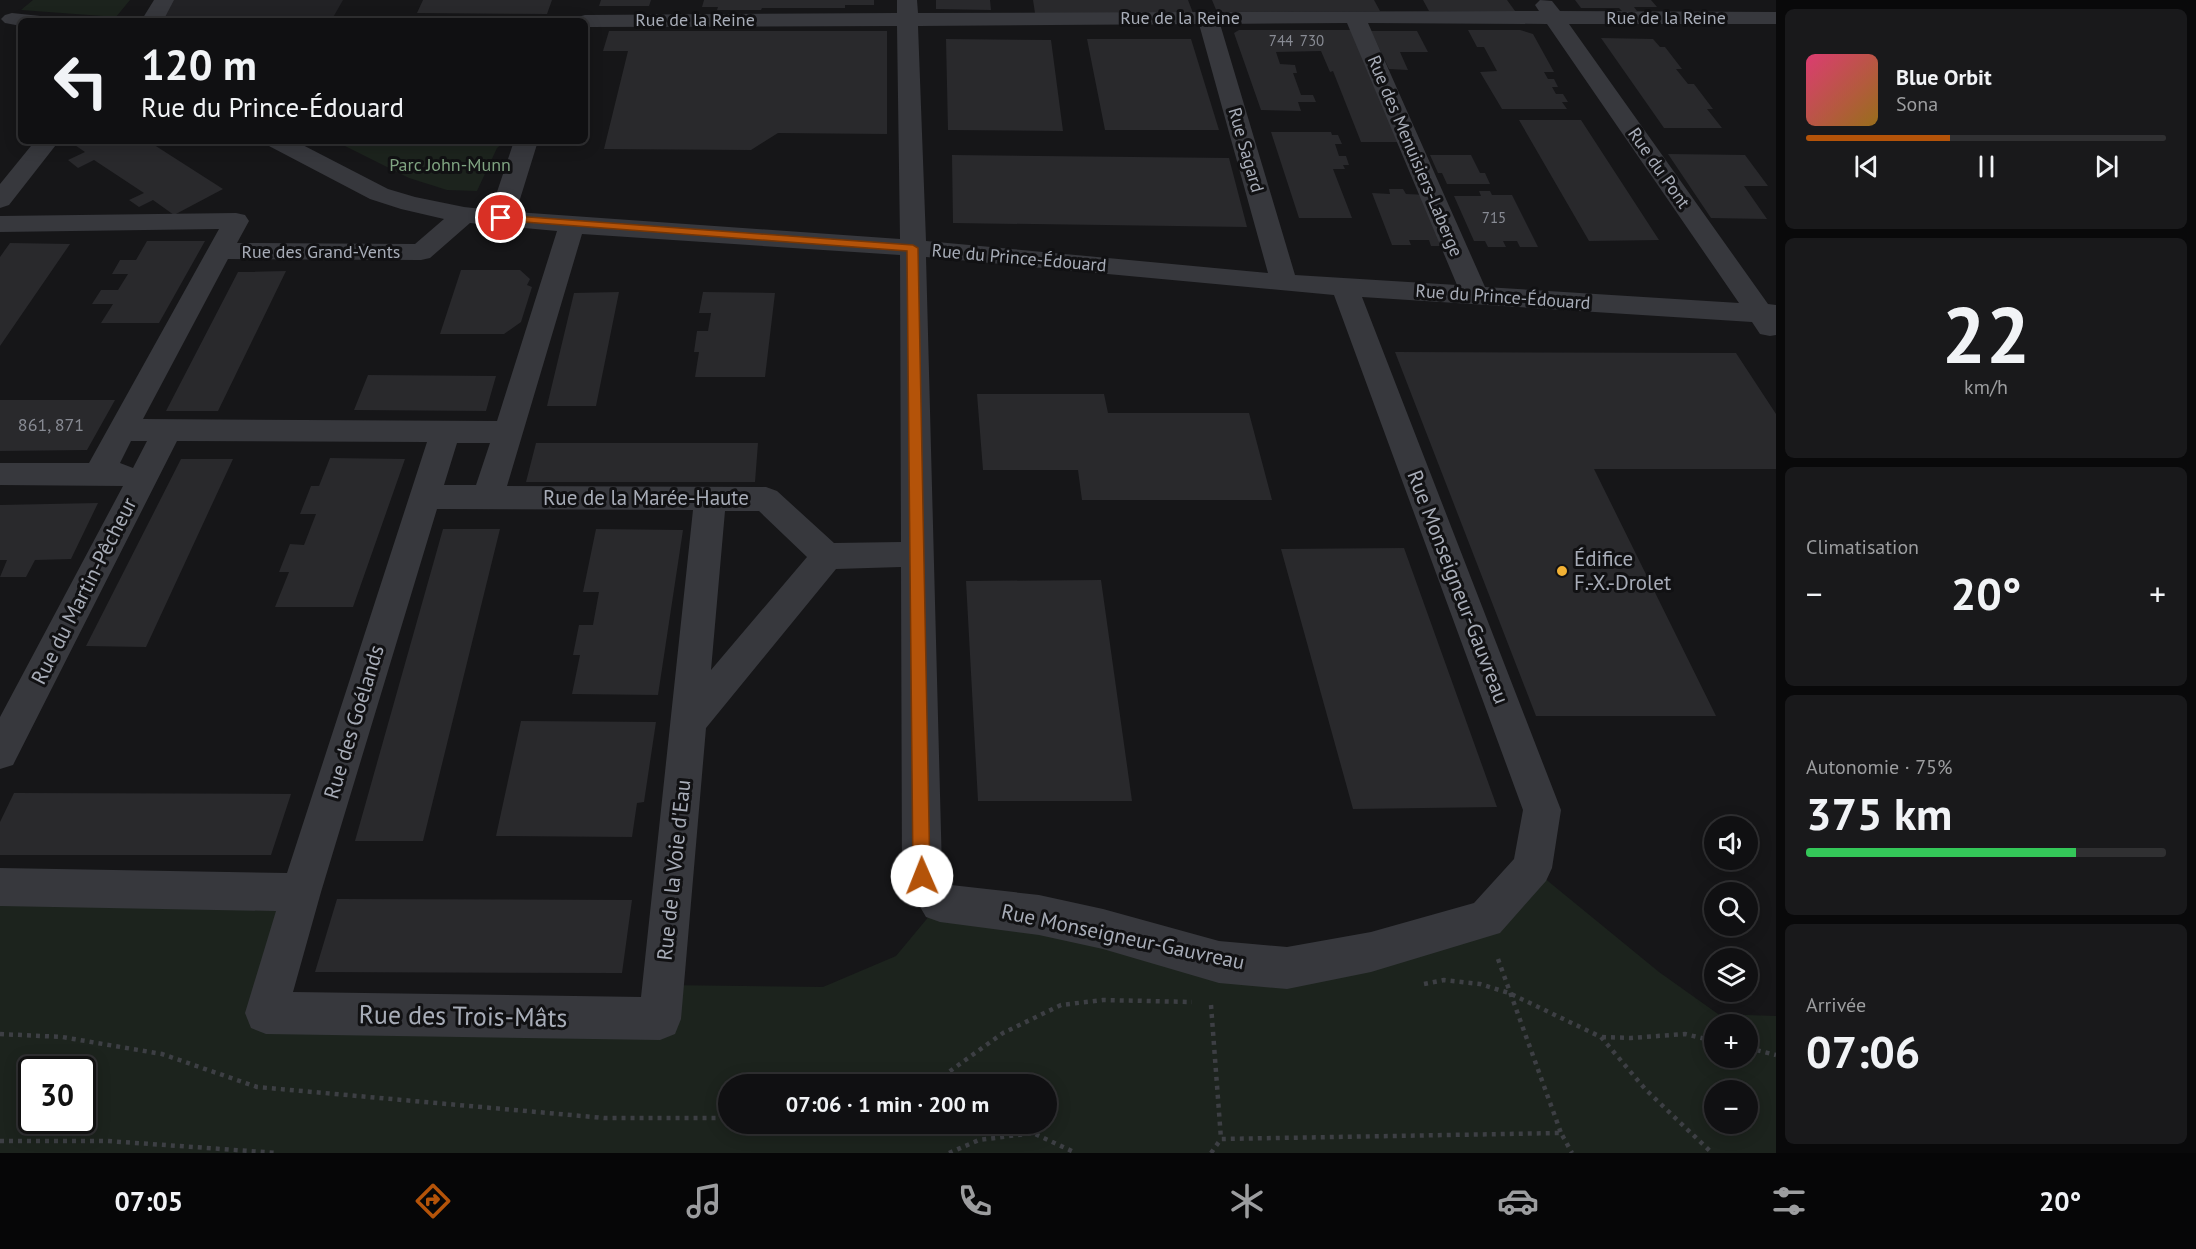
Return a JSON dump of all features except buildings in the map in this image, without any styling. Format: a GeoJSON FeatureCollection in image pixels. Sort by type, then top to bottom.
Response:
{"type":"FeatureCollection","features":[{"type":"Feature","properties":{"kind":"street"},"geometry":{"type":"LineString","coordinates":[[154,18],[164,0]]}},
{"type":"Feature","properties":{"kind":"street","name":"Rue de la Reine"},"geometry":{"type":"LineString","coordinates":[[574,18],[907,9],[1208,18],[1355,17],[1547,9],[1776,18]]}},
{"type":"Feature","properties":{"kind":"street","name":"Rue Monseigneur-Gauvreau"},"geometry":{"type":"LineString","coordinates":[[907,9],[913,248],[922,876],[940,903],[1039,915],[1103,929],[1219,962],[1287,968],[1371,952],[1486,918],[1532,868],[1542,810],[1344,286]]}},
{"type":"Feature","properties":{"kind":"street","name":"Rue du Pont"},"geometry":{"type":"LineString","coordinates":[[1547,9],[1771,321]]}},
{"type":"Feature","properties":{"kind":"street","name":"Rue des Menuisiers-Laberge"},"geometry":{"type":"LineString","coordinates":[[1355,17],[1475,295]]}},
{"type":"Feature","properties":{"kind":"street"},"geometry":{"type":"LineString","coordinates":[[12,18],[18,19]]}},
{"type":"Feature","properties":{"kind":"street","name":"Rue Sagard"},"geometry":{"type":"LineString","coordinates":[[1208,18],[1284,283]]}},
{"type":"Feature","properties":{"kind":"street"},"geometry":{"type":"LineString","coordinates":[[0,200],[45,144]]}},
{"type":"Feature","properties":{"kind":"street","name":"Rue du Prince-Édouard"},"geometry":{"type":"LineString","coordinates":[[283,144],[379,194],[410,204],[464,215],[572,225],[913,248],[1284,283],[1475,295],[1771,321]]}},
{"type":"Feature","properties":{"kind":"street"},"geometry":{"type":"LineString","coordinates":[[501,218],[525,144]]}},
{"type":"Feature","properties":{"kind":"street","name":"Rue des Grand-Vents"},"geometry":{"type":"LineString","coordinates":[[0,224],[236,221],[219,251],[421,252],[464,215]]}},
{"type":"Feature","properties":{"kind":"street"},"geometry":{"type":"LineString","coordinates":[[488,497],[572,225]]}},
{"type":"Feature","properties":{"kind":"street","name":"Rue du Martin-Pêcheur"},"geometry":{"type":"LineString","coordinates":[[98,475],[219,251]]}},
{"type":"Feature","properties":{"kind":"street"},"geometry":{"type":"LineString","coordinates":[[122,430],[507,432]]}},
{"type":"Feature","properties":{"kind":"street","name":"Rue du Martin-Pêcheur"},"geometry":{"type":"LineString","coordinates":[[0,753],[168,430]]}},
{"type":"Feature","properties":{"kind":"street","name":"Rue des Goélands"},"geometry":{"type":"LineString","coordinates":[[266,1013],[301,892],[445,432]]}},
{"type":"Feature","properties":{"kind":"street"},"geometry":{"type":"LineString","coordinates":[[0,474],[144,475]]}},
{"type":"Feature","properties":{"kind":"street","name":"Rue de la Marée-Haute"},"geometry":{"type":"LineString","coordinates":[[425,497],[766,499],[827,556]]}},
{"type":"Feature","properties":{"kind":"street","name":"Rue de la Voie d'Eau"},"geometry":{"type":"LineString","coordinates":[[660,1019],[710,499]]}},
{"type":"Feature","properties":{"kind":"street"},"geometry":{"type":"LineString","coordinates":[[689,722],[827,556],[918,554]]}},
{"type":"Feature","properties":{"kind":"street"},"geometry":{"type":"LineString","coordinates":[[0,888],[301,892]]}},
{"type":"Feature","properties":{"kind":"street","name":"Rue des Trois-Mâts"},"geometry":{"type":"LineString","coordinates":[[266,1013],[660,1019]]}},
{"type":"Feature","properties":{"kind":"path"},"geometry":{"type":"LineString","coordinates":[[1486,918],[1509,993],[1561,1133],[1572,1153]]}},
{"type":"Feature","properties":{"kind":"path"},"geometry":{"type":"LineString","coordinates":[[1414,986],[1444,980],[1480,984],[1509,993],[1601,1037],[1631,1038],[1685,1034],[1704,1039]]}},
{"type":"Feature","properties":{"kind":"path"},"geometry":{"type":"LineString","coordinates":[[946,1074],[1002,1033],[1060,1005],[1103,1000],[1220,1004]]}},
{"type":"Feature","properties":{"kind":"path"},"geometry":{"type":"LineString","coordinates":[[0,1034],[62,1037],[162,1054],[257,1087],[604,1118],[718,1119]]}},
{"type":"Feature","properties":{"kind":"path"},"geometry":{"type":"LineString","coordinates":[[1601,1037],[1646,1090],[1712,1153]]}},
{"type":"Feature","properties":{"kind":"path"},"geometry":{"type":"LineString","coordinates":[[1758,1050],[1776,1055]]}},
{"type":"Feature","properties":{"kind":"path"},"geometry":{"type":"LineString","coordinates":[[1211,1153],[1221,1139],[1214,1056]]}},
{"type":"Feature","properties":{"kind":"path"},"geometry":{"type":"LineString","coordinates":[[949,1153],[979,1140],[1033,1133],[1076,1153]]}},
{"type":"Feature","properties":{"kind":"path"},"geometry":{"type":"LineString","coordinates":[[1221,1139],[1561,1133]]}},
{"type":"Feature","properties":{"kind":"path"},"geometry":{"type":"LineString","coordinates":[[0,1141],[108,1142],[278,1153]]}},
{"type":"Feature","properties":{"kind":"shaded area"},"geometry":{"type":"Polygon","coordinates":[[[164,0],[343,0],[333,18],[154,18],[164,0]]]}},
{"type":"Feature","properties":{"kind":"green space"},"geometry":{"type":"Polygon","coordinates":[[[33,0],[130,0],[116,17],[21,10],[33,0]]]}},
{"type":"Feature","properties":{"kind":"green space","name":"Parc John-Munn"},"geometry":{"type":"Polygon","coordinates":[[[341,144],[502,144],[497,148],[477,191],[447,190],[409,178],[341,144]]]}},
{"type":"Feature","properties":{"kind":"green space"},"geometry":{"type":"Polygon","coordinates":[[[1532,868],[1659,972],[1718,1014],[1704,1014],[1704,1068],[1758,1068],[1758,1015],[1776,1016],[1776,1153],[0,1153],[0,887],[301,892],[266,1013],[659,1019],[663,985],[823,987],[896,956],[940,903],[1219,962],[1486,919],[1532,868]]]}},
{"type":"Feature","properties":{"kind":"place","name":"Édifice F.-X.-Drolet"},"geometry":{"type":"Point","coordinates":[1562,571]}},
{"type":"Feature","properties":{"kind":"route"},"geometry":{"type":"LineString","coordinates":[[501,218],[913,248],[922,876]]}}]}
